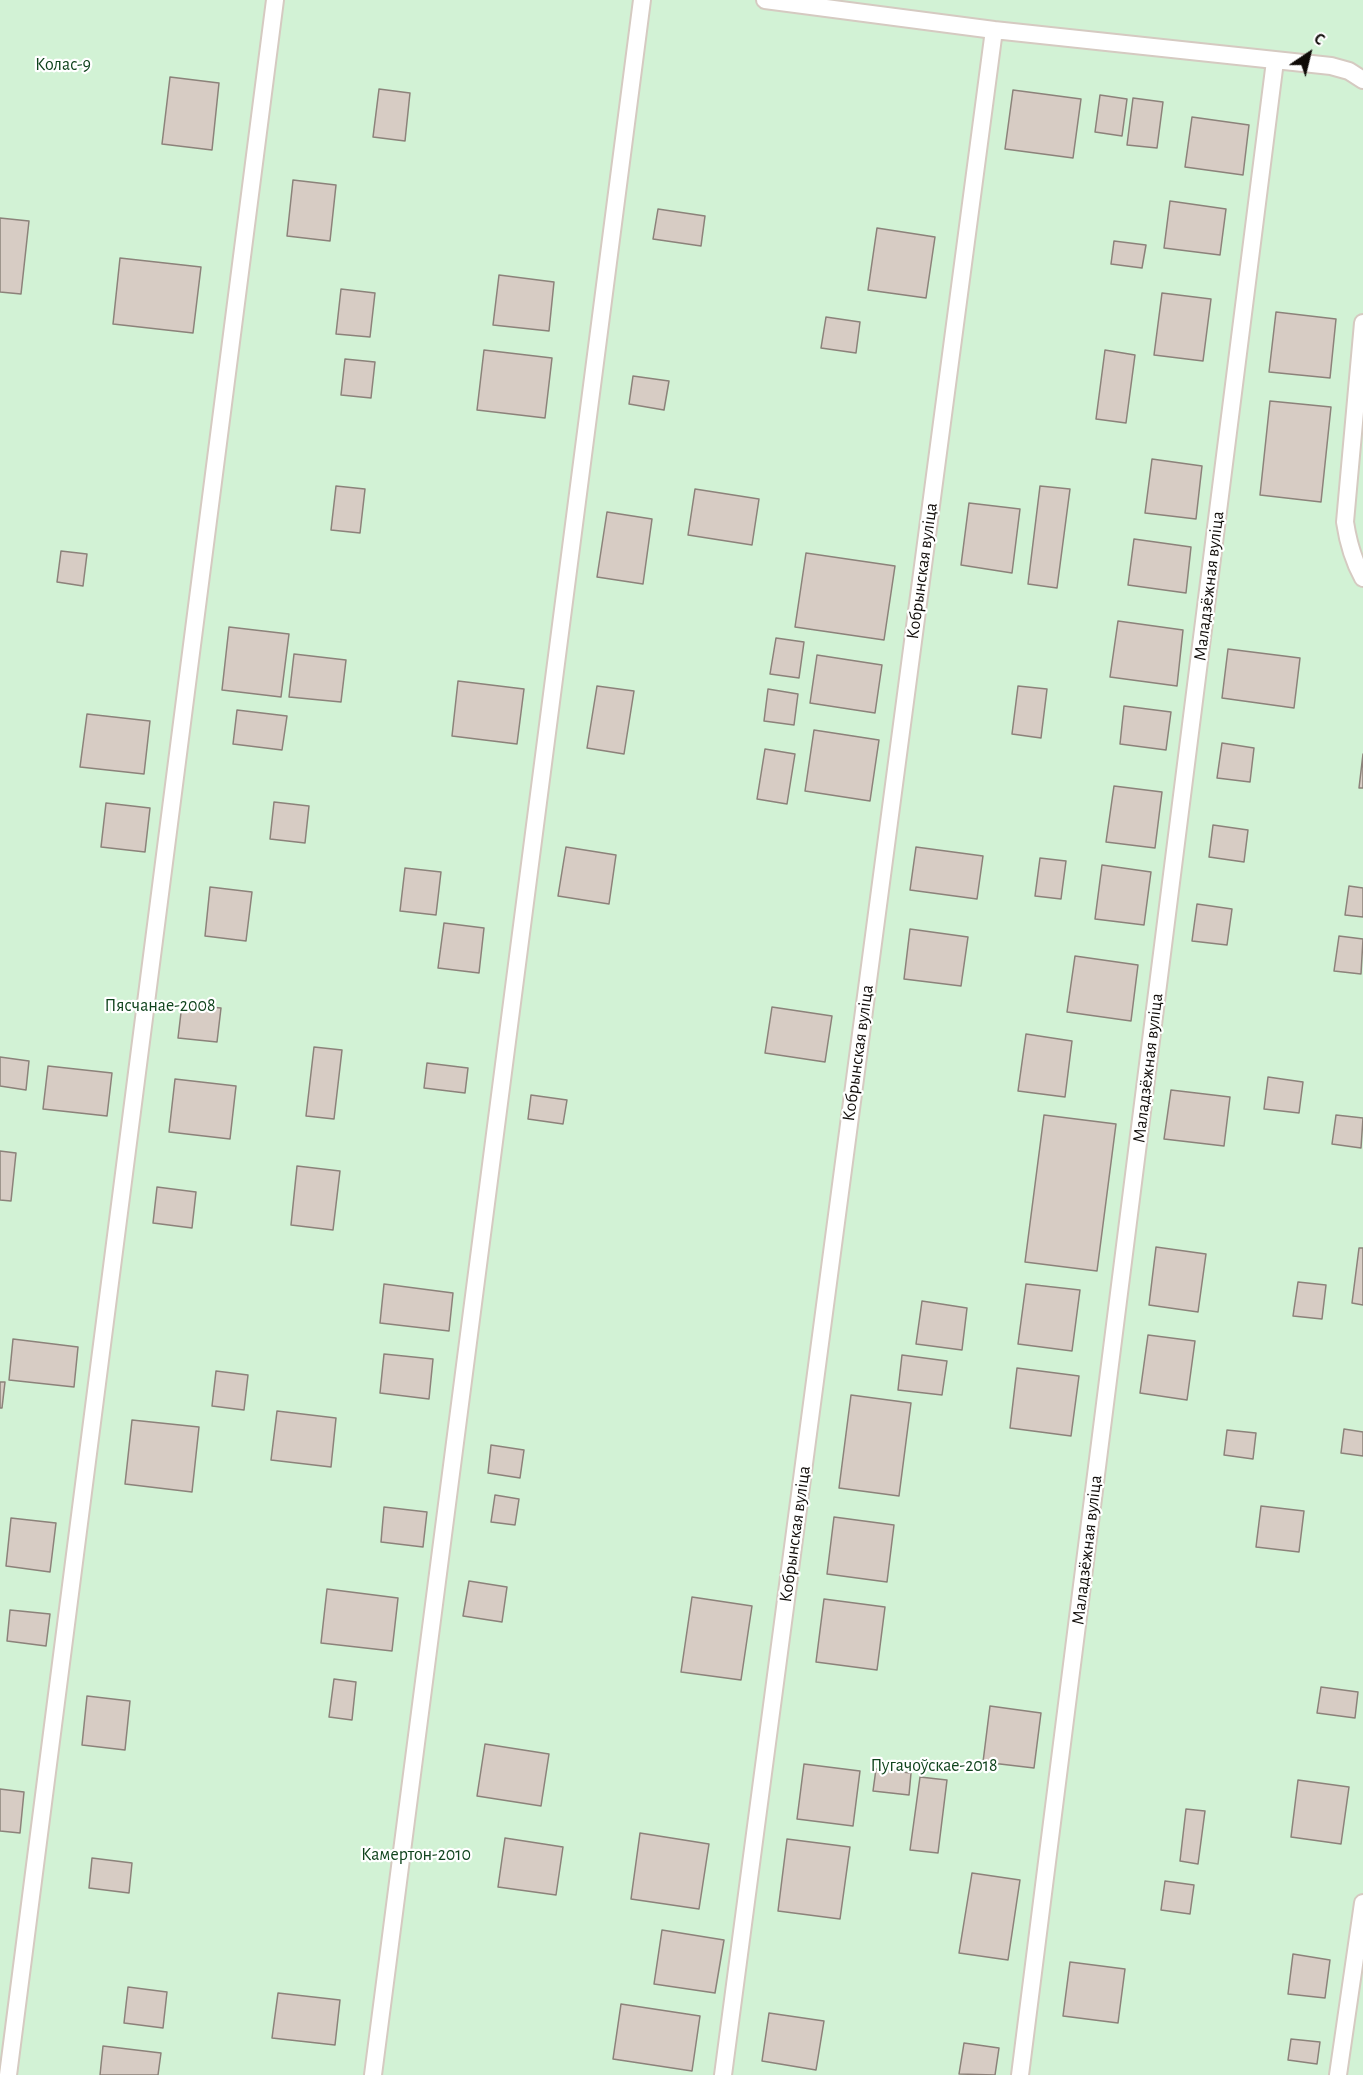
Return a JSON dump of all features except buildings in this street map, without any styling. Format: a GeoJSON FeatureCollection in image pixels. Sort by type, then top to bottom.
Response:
{"type":"FeatureCollection","features":[{"type":"Feature","properties":{"kind":"lane"},"geometry":{"type":"LineString","coordinates":[[8,2075],[275,0]]}},
{"type":"Feature","properties":{"kind":"lane"},"geometry":{"type":"LineString","coordinates":[[373,2075],[642,0]]}},
{"type":"Feature","properties":{"kind":"lane"},"geometry":{"type":"LineString","coordinates":[[765,0],[994,30],[1330,66],[1349,71],[1363,80]]}},
{"type":"Feature","properties":{"kind":"lane","name":"Кобрынская вуліца"},"geometry":{"type":"LineString","coordinates":[[723,2075],[994,30]]}},
{"type":"Feature","properties":{"kind":"lane","name":"Маладзёжная вуліца"},"geometry":{"type":"LineString","coordinates":[[1020,2075],[1275,61]]}},
{"type":"Feature","properties":{"kind":"lane"},"geometry":{"type":"LineString","coordinates":[[1363,323],[1345,522],[1348,543],[1363,578]]}},
{"type":"Feature","properties":{"kind":"lane"},"geometry":{"type":"LineString","coordinates":[[1338,2075],[1363,1902]]}},
{"type":"Feature","properties":{"kind":"green space"},"geometry":{"type":"Polygon","coordinates":[[[0,0],[1363,0],[1363,2075],[0,2075],[0,0]]]}},
{"type":"Feature","properties":{"kind":"park label","name":"Колас-9"},"geometry":{"type":"Point","coordinates":[63,65]}},
{"type":"Feature","properties":{"kind":"park label","name":"Пясчанае-2008"},"geometry":{"type":"Point","coordinates":[160,1006]}},
{"type":"Feature","properties":{"kind":"park label","name":"Пугачоўскае-2018"},"geometry":{"type":"Point","coordinates":[934,1766]}},
{"type":"Feature","properties":{"kind":"park label","name":"Камертон-2010"},"geometry":{"type":"Point","coordinates":[416,1855]}}]}
